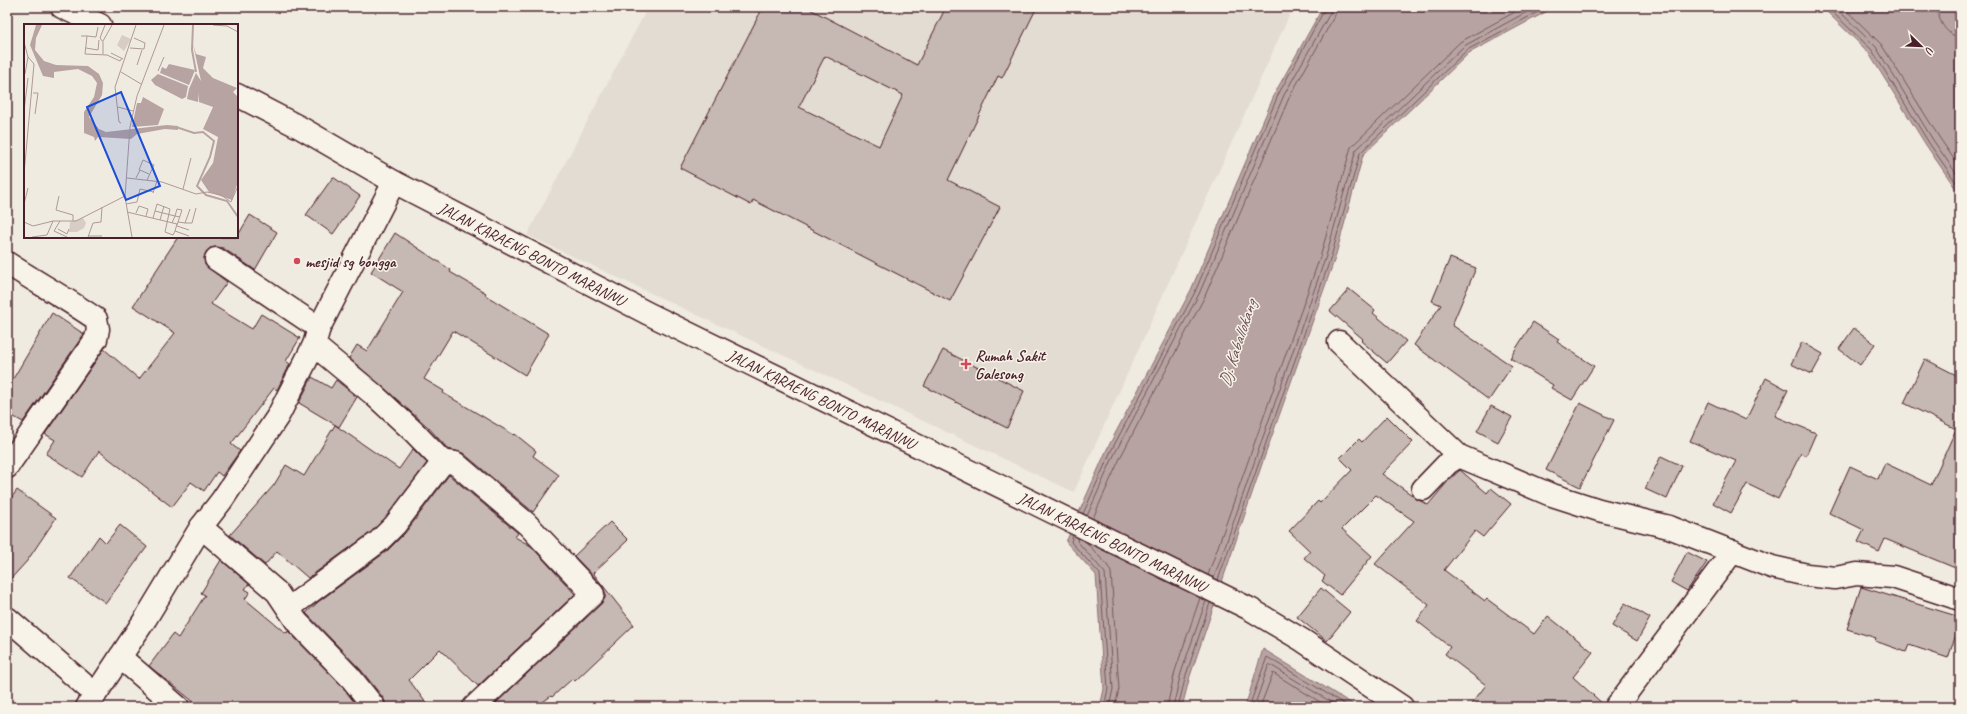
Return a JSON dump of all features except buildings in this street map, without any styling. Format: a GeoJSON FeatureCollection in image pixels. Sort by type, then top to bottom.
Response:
{"type":"FeatureCollection","features":[{"type":"Feature","properties":{"kind":"street"},"geometry":{"type":"LineString","coordinates":[[62,7],[92,17]]}},
{"type":"Feature","properties":{"kind":"street","name":"JALAN KARAENG BONTO MARANNU"},"geometry":{"type":"LineString","coordinates":[[238,96],[301,128],[394,182],[640,310],[1219,594],[1282,628],[1402,707]]}},
{"type":"Feature","properties":{"kind":"street"},"geometry":{"type":"LineString","coordinates":[[7,618],[91,701],[154,605],[201,527],[222,500],[278,416],[316,336],[394,182]]}},
{"type":"Feature","properties":{"kind":"street"},"geometry":{"type":"LineString","coordinates":[[216,259],[316,336],[373,394],[414,432],[440,461],[440,466],[436,473],[395,525],[378,542],[289,608]]}},
{"type":"Feature","properties":{"kind":"street"},"geometry":{"type":"LineString","coordinates":[[7,263],[54,293],[74,303],[96,319],[98,329],[96,338],[7,467]]}},
{"type":"Feature","properties":{"kind":"street"},"geometry":{"type":"LineString","coordinates":[[1338,342],[1458,456],[1517,481],[1568,501],[1669,527],[1772,567],[1807,575],[1835,578],[1857,574],[1894,577],[1960,599]]}},
{"type":"Feature","properties":{"kind":"street"},"geometry":{"type":"LineString","coordinates":[[1423,489],[1448,463],[1458,456]]}},
{"type":"Feature","properties":{"kind":"street"},"geometry":{"type":"LineString","coordinates":[[440,461],[449,461],[460,467],[527,524],[593,594],[474,707]]}},
{"type":"Feature","properties":{"kind":"street"},"geometry":{"type":"LineString","coordinates":[[201,527],[277,592],[297,622],[351,678],[374,707]]}},
{"type":"Feature","properties":{"kind":"street"},"geometry":{"type":"LineString","coordinates":[[1616,707],[1733,551]]}},
{"type":"Feature","properties":{"kind":"street"},"geometry":{"type":"LineString","coordinates":[[120,657],[178,707]]}},
{"type":"Feature","properties":{"kind":"shaded area","name":"Rumah Sakit Galesong"},"geometry":{"type":"Polygon","coordinates":[[[648,7],[1293,7],[1074,492],[527,235],[648,7]]]}},
{"type":"Feature","properties":{"kind":"water","name":"Dj. Kaballokang"},"geometry":{"type":"Polygon","coordinates":[[[1323,7],[1555,7],[1469,53],[1363,155],[1335,258],[1263,461],[1190,676],[1182,707],[1100,707],[1104,689],[1096,575],[1066,542],[1107,449],[1191,290],[1276,91],[1323,7]]]}},
{"type":"Feature","properties":{"kind":"water"},"geometry":{"type":"Polygon","coordinates":[[[1822,7],[1951,7],[1960,25],[1960,195],[1926,145],[1868,52],[1822,7]]]}},
{"type":"Feature","properties":{"kind":"water"},"geometry":{"type":"Polygon","coordinates":[[[1263,649],[1357,707],[1245,707],[1263,649]]]}},
{"type":"Feature","properties":{"kind":"place","name":"mesjid sg bongga"},"geometry":{"type":"Point","coordinates":[297,261]}},
{"type":"Feature","properties":{"kind":"place","name":"Rumah Sakit Galesong"},"geometry":{"type":"Point","coordinates":[966,364]}}]}
